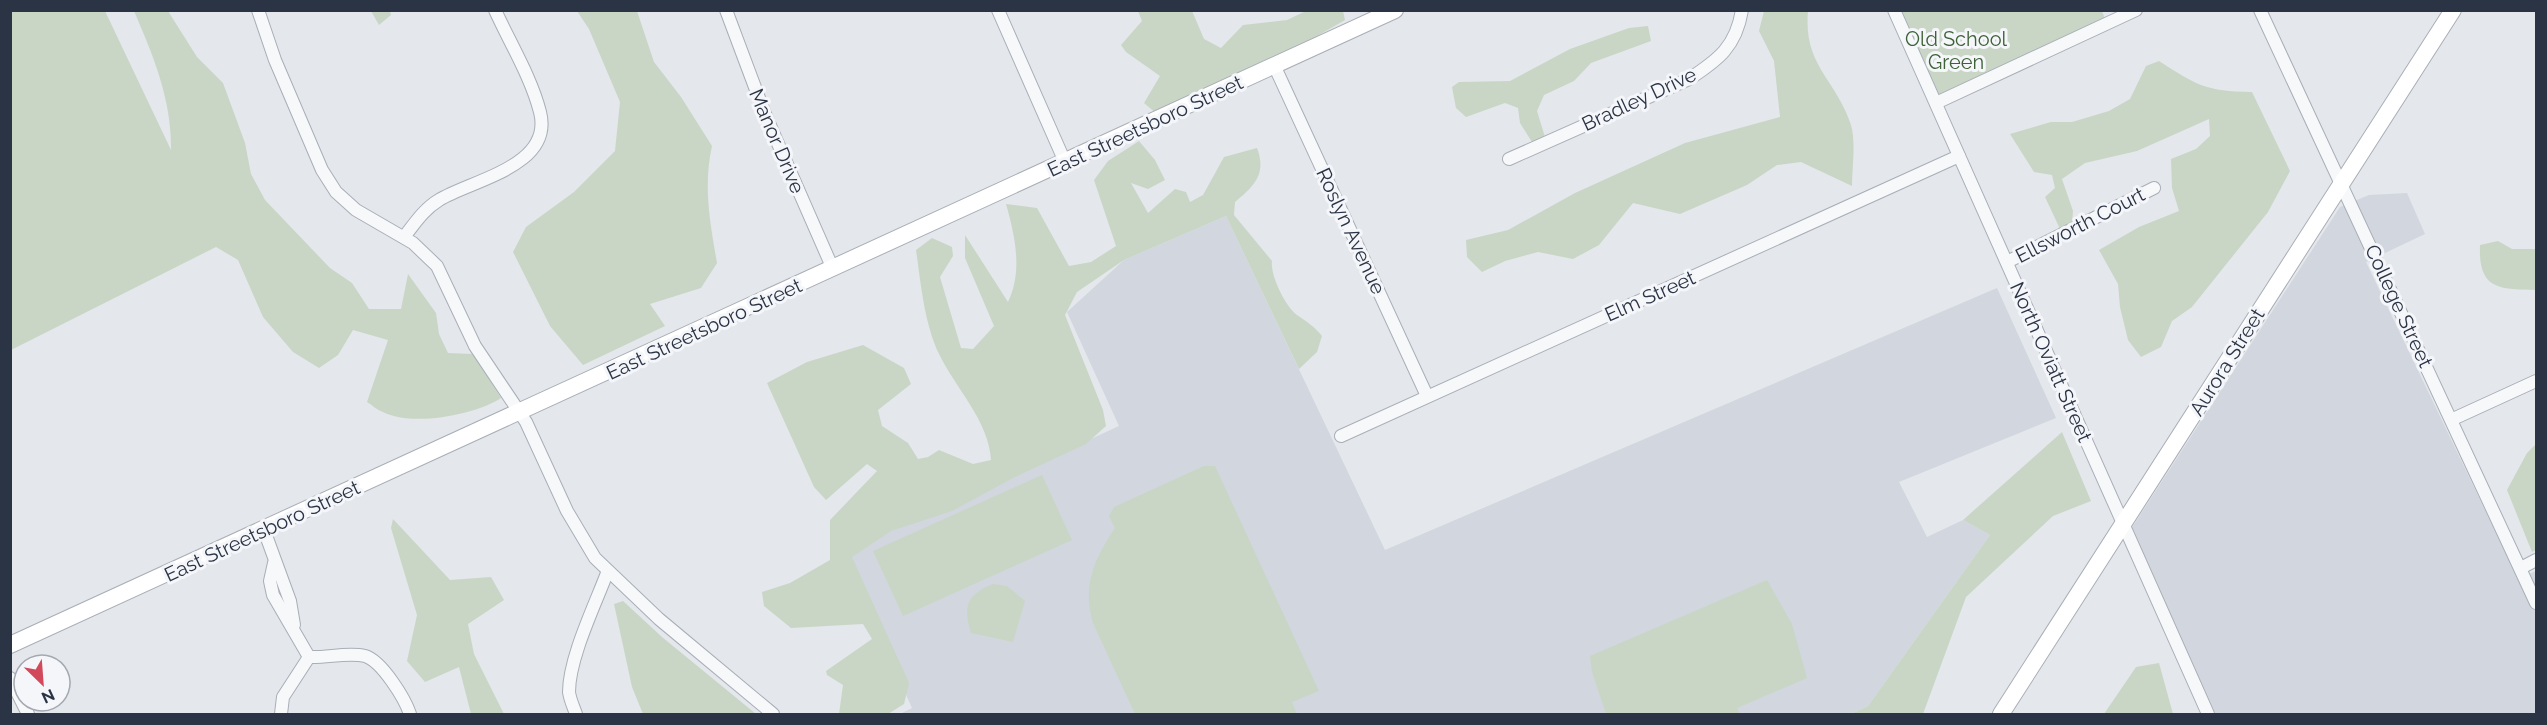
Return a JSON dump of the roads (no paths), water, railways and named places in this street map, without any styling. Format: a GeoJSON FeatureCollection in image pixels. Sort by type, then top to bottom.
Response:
{"type":"FeatureCollection","features":[{"type":"Feature","properties":{"kind":"main road","name":"East Streetsboro Street"},"geometry":{"type":"LineString","coordinates":[[10,645],[1065,162],[1274,65],[1370,15],[1395,10]]}},
{"type":"Feature","properties":{"kind":"main road","name":"Aurora Street"},"geometry":{"type":"LineString","coordinates":[[2001,714],[2340,182],[2453,10]]}},
{"type":"Feature","properties":{"kind":"street"},"geometry":{"type":"LineString","coordinates":[[258,10],[303,128],[327,178],[336,192],[356,210],[426,252],[437,266],[475,346],[519,413],[585,543],[608,573],[773,714]]}},
{"type":"Feature","properties":{"kind":"street"},"geometry":{"type":"LineString","coordinates":[[404,237],[421,215],[440,200],[523,160],[534,147],[540,133],[540,112],[495,10]]}},
{"type":"Feature","properties":{"kind":"street","name":"Manor Drive"},"geometry":{"type":"LineString","coordinates":[[726,10],[765,114],[833,269]]}},
{"type":"Feature","properties":{"kind":"street"},"geometry":{"type":"LineString","coordinates":[[998,10],[1065,162]]}},
{"type":"Feature","properties":{"kind":"street","name":"Bradley Drive"},"geometry":{"type":"LineString","coordinates":[[1509,159],[1689,79],[1716,62],[1733,39],[1742,10]]}},
{"type":"Feature","properties":{"kind":"street","name":"North Oviatt Street"},"geometry":{"type":"LineString","coordinates":[[1894,10],[2208,714]]}},
{"type":"Feature","properties":{"kind":"street"},"geometry":{"type":"LineString","coordinates":[[1936,103],[2136,10]]}},
{"type":"Feature","properties":{"kind":"street","name":"College Street"},"geometry":{"type":"LineString","coordinates":[[2260,10],[2453,419],[2536,603]]}},
{"type":"Feature","properties":{"kind":"street","name":"Roslyn Avenue"},"geometry":{"type":"LineString","coordinates":[[1274,65],[1427,396]]}},
{"type":"Feature","properties":{"kind":"street","name":"Elm Street"},"geometry":{"type":"LineString","coordinates":[[1341,436],[1959,156]]}},
{"type":"Feature","properties":{"kind":"street","name":"Ellsworth Court"},"geometry":{"type":"LineString","coordinates":[[2007,262],[2154,188]]}},
{"type":"Feature","properties":{"kind":"street"},"geometry":{"type":"LineString","coordinates":[[2453,419],[2536,381]]}},
{"type":"Feature","properties":{"kind":"street"},"geometry":{"type":"LineString","coordinates":[[264,530],[274,563],[270,580],[273,595],[309,657]]}},
{"type":"Feature","properties":{"kind":"street"},"geometry":{"type":"LineString","coordinates":[[2521,567],[2536,560]]}},
{"type":"Feature","properties":{"kind":"street"},"geometry":{"type":"LineString","coordinates":[[576,714],[569,694],[571,677],[584,632],[608,573]]}},
{"type":"Feature","properties":{"kind":"street"},"geometry":{"type":"LineString","coordinates":[[309,657],[359,655],[370,658],[396,687],[410,714]]}},
{"type":"Feature","properties":{"kind":"street"},"geometry":{"type":"LineString","coordinates":[[281,714],[283,697],[309,657]]}},
{"type":"Feature","properties":{"kind":"street"},"geometry":{"type":"LineString","coordinates":[[10,678],[28,714]]}},
{"type":"Feature","properties":{"kind":"park label","name":"Old School Green"},"geometry":{"type":"Point","coordinates":[1956,50]}}]}
